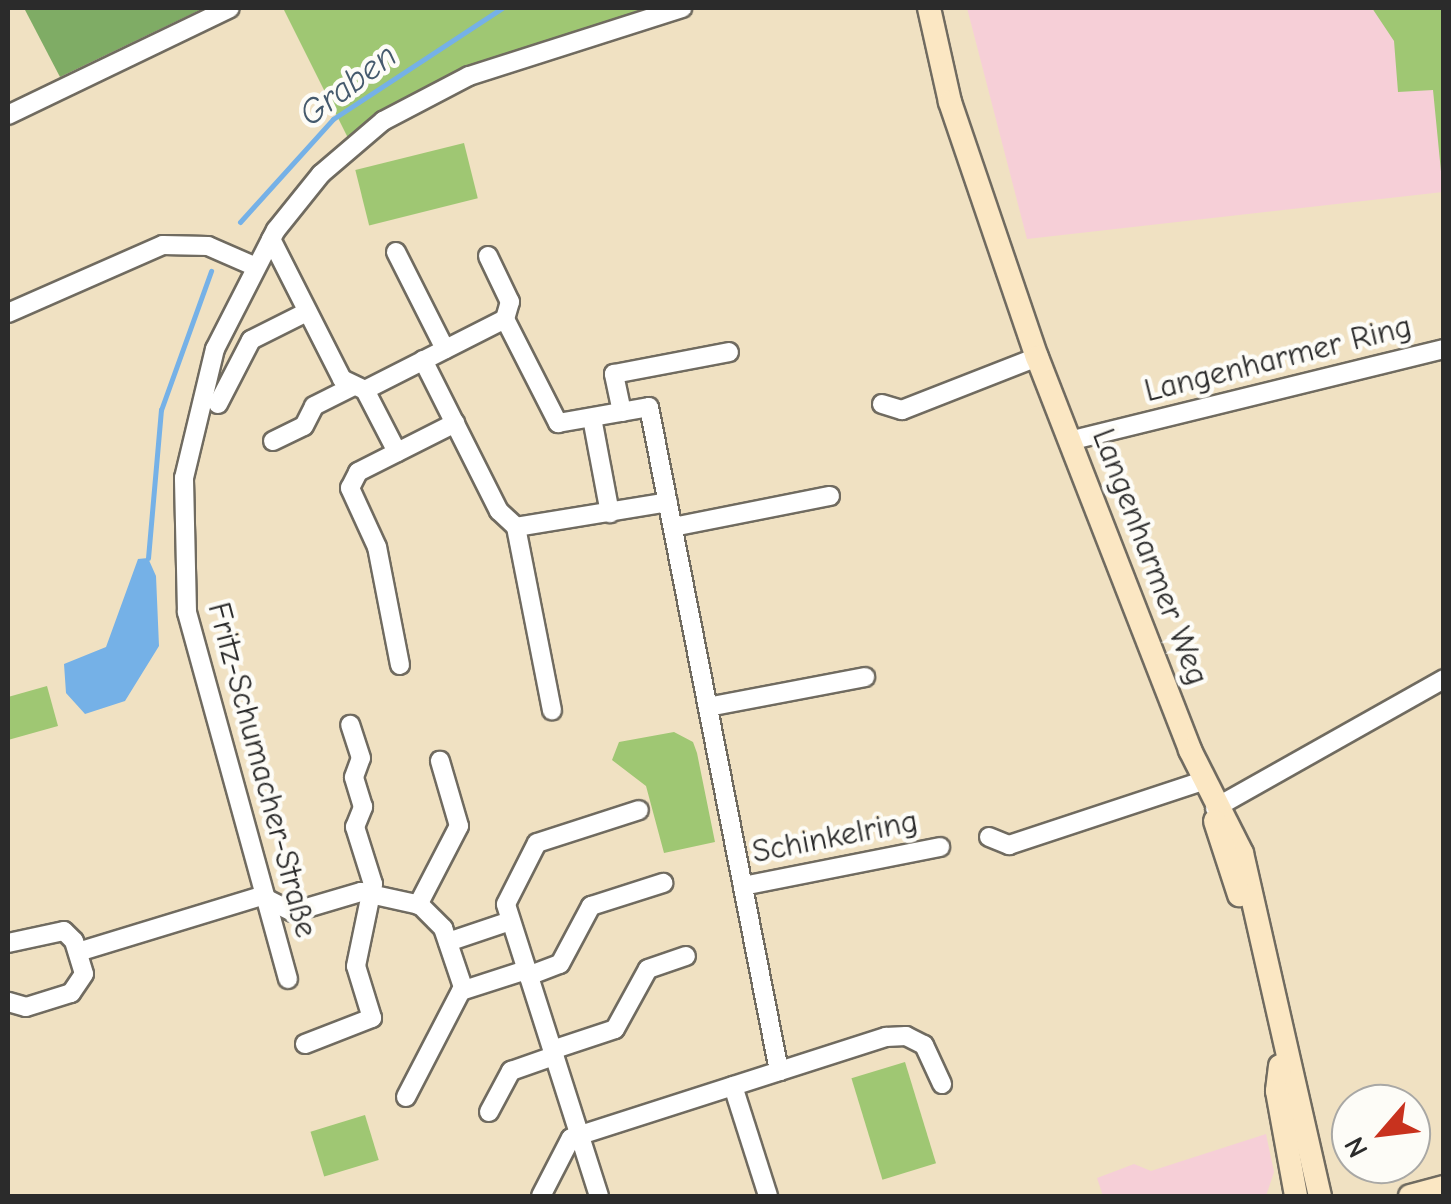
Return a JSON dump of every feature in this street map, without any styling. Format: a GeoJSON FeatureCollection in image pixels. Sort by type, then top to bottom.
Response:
{"type":"FeatureCollection","features":[{"type":"Feature","properties":{"kind":"main road","name":"Langenharmer Weg"},"geometry":{"type":"LineString","coordinates":[[933,8],[967,138],[1037,357],[1203,781],[1242,853],[1282,1048],[1320,1196]]}},
{"type":"Feature","properties":{"kind":"main road","name":"Langenharmer Weg"},"geometry":{"type":"LineString","coordinates":[[1282,1048],[1276,1091],[1296,1196]]}},
{"type":"Feature","properties":{"kind":"main road"},"geometry":{"type":"LineString","coordinates":[[1410,1196],[1444,1186]]}},
{"type":"Feature","properties":{"kind":"street"},"geometry":{"type":"LineString","coordinates":[[8,115],[230,8]]}},
{"type":"Feature","properties":{"kind":"street","name":"Fritz-Schumacher-Straße"},"geometry":{"type":"LineString","coordinates":[[288,979],[193,644],[182,545],[195,412],[214,348],[271,238],[333,163],[410,104],[469,76],[682,8]]}},
{"type":"Feature","properties":{"kind":"street"},"geometry":{"type":"LineString","coordinates":[[271,238],[342,380],[360,388],[397,452]]}},
{"type":"Feature","properties":{"kind":"street"},"geometry":{"type":"LineString","coordinates":[[8,313],[170,244],[208,246],[254,266]]}},
{"type":"Feature","properties":{"kind":"street"},"geometry":{"type":"LineString","coordinates":[[396,252],[445,350]]}},
{"type":"Feature","properties":{"kind":"street"},"geometry":{"type":"LineString","coordinates":[[488,256],[509,299],[504,320],[556,422],[622,412],[614,374],[729,352]]}},
{"type":"Feature","properties":{"kind":"street"},"geometry":{"type":"LineString","coordinates":[[218,404],[251,340],[308,312]]}},
{"type":"Feature","properties":{"kind":"street"},"geometry":{"type":"LineString","coordinates":[[274,441],[305,424],[314,406],[423,360],[504,320]]}},
{"type":"Feature","properties":{"kind":"street","name":"Langenharmer Ring"},"geometry":{"type":"LineString","coordinates":[[1069,442],[1444,350]]}},
{"type":"Feature","properties":{"kind":"street"},"geometry":{"type":"LineString","coordinates":[[882,404],[902,410],[1037,357]]}},
{"type":"Feature","properties":{"kind":"street"},"geometry":{"type":"LineString","coordinates":[[423,360],[499,512],[516,527],[552,711]]}},
{"type":"Feature","properties":{"kind":"street","name":"Schinkelring"},"geometry":{"type":"LineString","coordinates":[[622,412],[649,407],[779,1071]]}},
{"type":"Feature","properties":{"kind":"street"},"geometry":{"type":"LineString","coordinates":[[592,418],[610,514]]}},
{"type":"Feature","properties":{"kind":"street"},"geometry":{"type":"LineString","coordinates":[[400,665],[377,547],[350,493],[356,472],[454,423]]}},
{"type":"Feature","properties":{"kind":"street"},"geometry":{"type":"LineString","coordinates":[[672,527],[830,496]]}},
{"type":"Feature","properties":{"kind":"street"},"geometry":{"type":"LineString","coordinates":[[516,527],[668,502]]}},
{"type":"Feature","properties":{"kind":"street"},"geometry":{"type":"LineString","coordinates":[[708,708],[864,677]]}},
{"type":"Feature","properties":{"kind":"street"},"geometry":{"type":"LineString","coordinates":[[1215,808],[1444,679]]}},
{"type":"Feature","properties":{"kind":"street"},"geometry":{"type":"LineString","coordinates":[[305,1044],[370,1021],[356,966],[372,894],[356,827],[363,807],[354,777],[361,758],[350,724]]}},
{"type":"Feature","properties":{"kind":"street"},"geometry":{"type":"LineString","coordinates":[[418,905],[459,822],[440,761]]}},
{"type":"Feature","properties":{"kind":"street"},"geometry":{"type":"LineString","coordinates":[[988,837],[1008,845],[1203,781]]}},
{"type":"Feature","properties":{"kind":"street"},"geometry":{"type":"LineString","coordinates":[[600,1196],[506,901],[537,843],[639,810]]}},
{"type":"Feature","properties":{"kind":"street","name":"Schinkelring"},"geometry":{"type":"LineString","coordinates":[[742,886],[940,848]]}},
{"type":"Feature","properties":{"kind":"street"},"geometry":{"type":"LineString","coordinates":[[406,1097],[464,990],[560,964],[592,906],[663,883]]}},
{"type":"Feature","properties":{"kind":"street"},"geometry":{"type":"LineString","coordinates":[[78,952],[262,896],[295,912],[372,894],[418,905],[436,917],[464,990]]}},
{"type":"Feature","properties":{"kind":"street"},"geometry":{"type":"LineString","coordinates":[[448,942],[510,922]]}},
{"type":"Feature","properties":{"kind":"street"},"geometry":{"type":"LineString","coordinates":[[8,944],[59,930],[72,937],[84,976],[74,991],[26,1007],[8,1002]]}},
{"type":"Feature","properties":{"kind":"street"},"geometry":{"type":"LineString","coordinates":[[489,1112],[511,1070],[614,1030],[648,969],[686,956]]}},
{"type":"Feature","properties":{"kind":"street"},"geometry":{"type":"LineString","coordinates":[[541,1196],[571,1138],[902,1035],[927,1048],[942,1084]]}},
{"type":"Feature","properties":{"kind":"street"},"geometry":{"type":"LineString","coordinates":[[733,1086],[768,1196]]}},
{"type":"Feature","properties":{"kind":"shaded area"},"geometry":{"type":"Polygon","coordinates":[[[967,8],[1443,8],[1443,192],[1027,239],[967,8]]]}},
{"type":"Feature","properties":{"kind":"shaded area"},"geometry":{"type":"Polygon","coordinates":[[[1266,1134],[1274,1172],[1266,1196],[1103,1196],[1097,1178],[1134,1164],[1151,1171],[1266,1134]]]}},
{"type":"Feature","properties":{"kind":"green space"},"geometry":{"type":"Polygon","coordinates":[[[24,8],[204,8],[60,77],[24,8]]]}},
{"type":"Feature","properties":{"kind":"green space"},"geometry":{"type":"Polygon","coordinates":[[[283,8],[659,8],[452,75],[349,140],[283,8]]]}},
{"type":"Feature","properties":{"kind":"green space"},"geometry":{"type":"Polygon","coordinates":[[[1372,8],[1443,8],[1443,192],[1433,90],[1398,92],[1394,41],[1372,8]]]}},
{"type":"Feature","properties":{"kind":"green space"},"geometry":{"type":"Polygon","coordinates":[[[464,143],[478,198],[369,225],[355,170],[464,143]]]}},
{"type":"Feature","properties":{"kind":"green space"},"geometry":{"type":"Polygon","coordinates":[[[47,686],[58,726],[8,740],[8,697],[47,686]]]}},
{"type":"Feature","properties":{"kind":"green space"},"geometry":{"type":"Polygon","coordinates":[[[674,732],[693,742],[715,842],[664,853],[646,786],[612,760],[619,742],[674,732]]]}},
{"type":"Feature","properties":{"kind":"green space"},"geometry":{"type":"Polygon","coordinates":[[[905,1062],[936,1163],[882,1180],[851,1078],[905,1062]]]}},
{"type":"Feature","properties":{"kind":"green space"},"geometry":{"type":"Polygon","coordinates":[[[365,1115],[379,1160],[324,1177],[310,1132],[365,1115]]]}},
{"type":"Feature","properties":{"kind":"water"},"geometry":{"type":"Polygon","coordinates":[[[148,558],[156,576],[159,646],[125,701],[85,714],[66,693],[64,664],[106,647],[138,559],[148,558]]]}},
{"type":"Feature","properties":{"kind":"waterway","name":"Graben"},"geometry":{"type":"LineString","coordinates":[[240,222],[333,119],[502,8]]}},
{"type":"Feature","properties":{"kind":"waterway","name":"Graben"},"geometry":{"type":"LineString","coordinates":[[148,558],[161,410],[211,271]]}}]}
